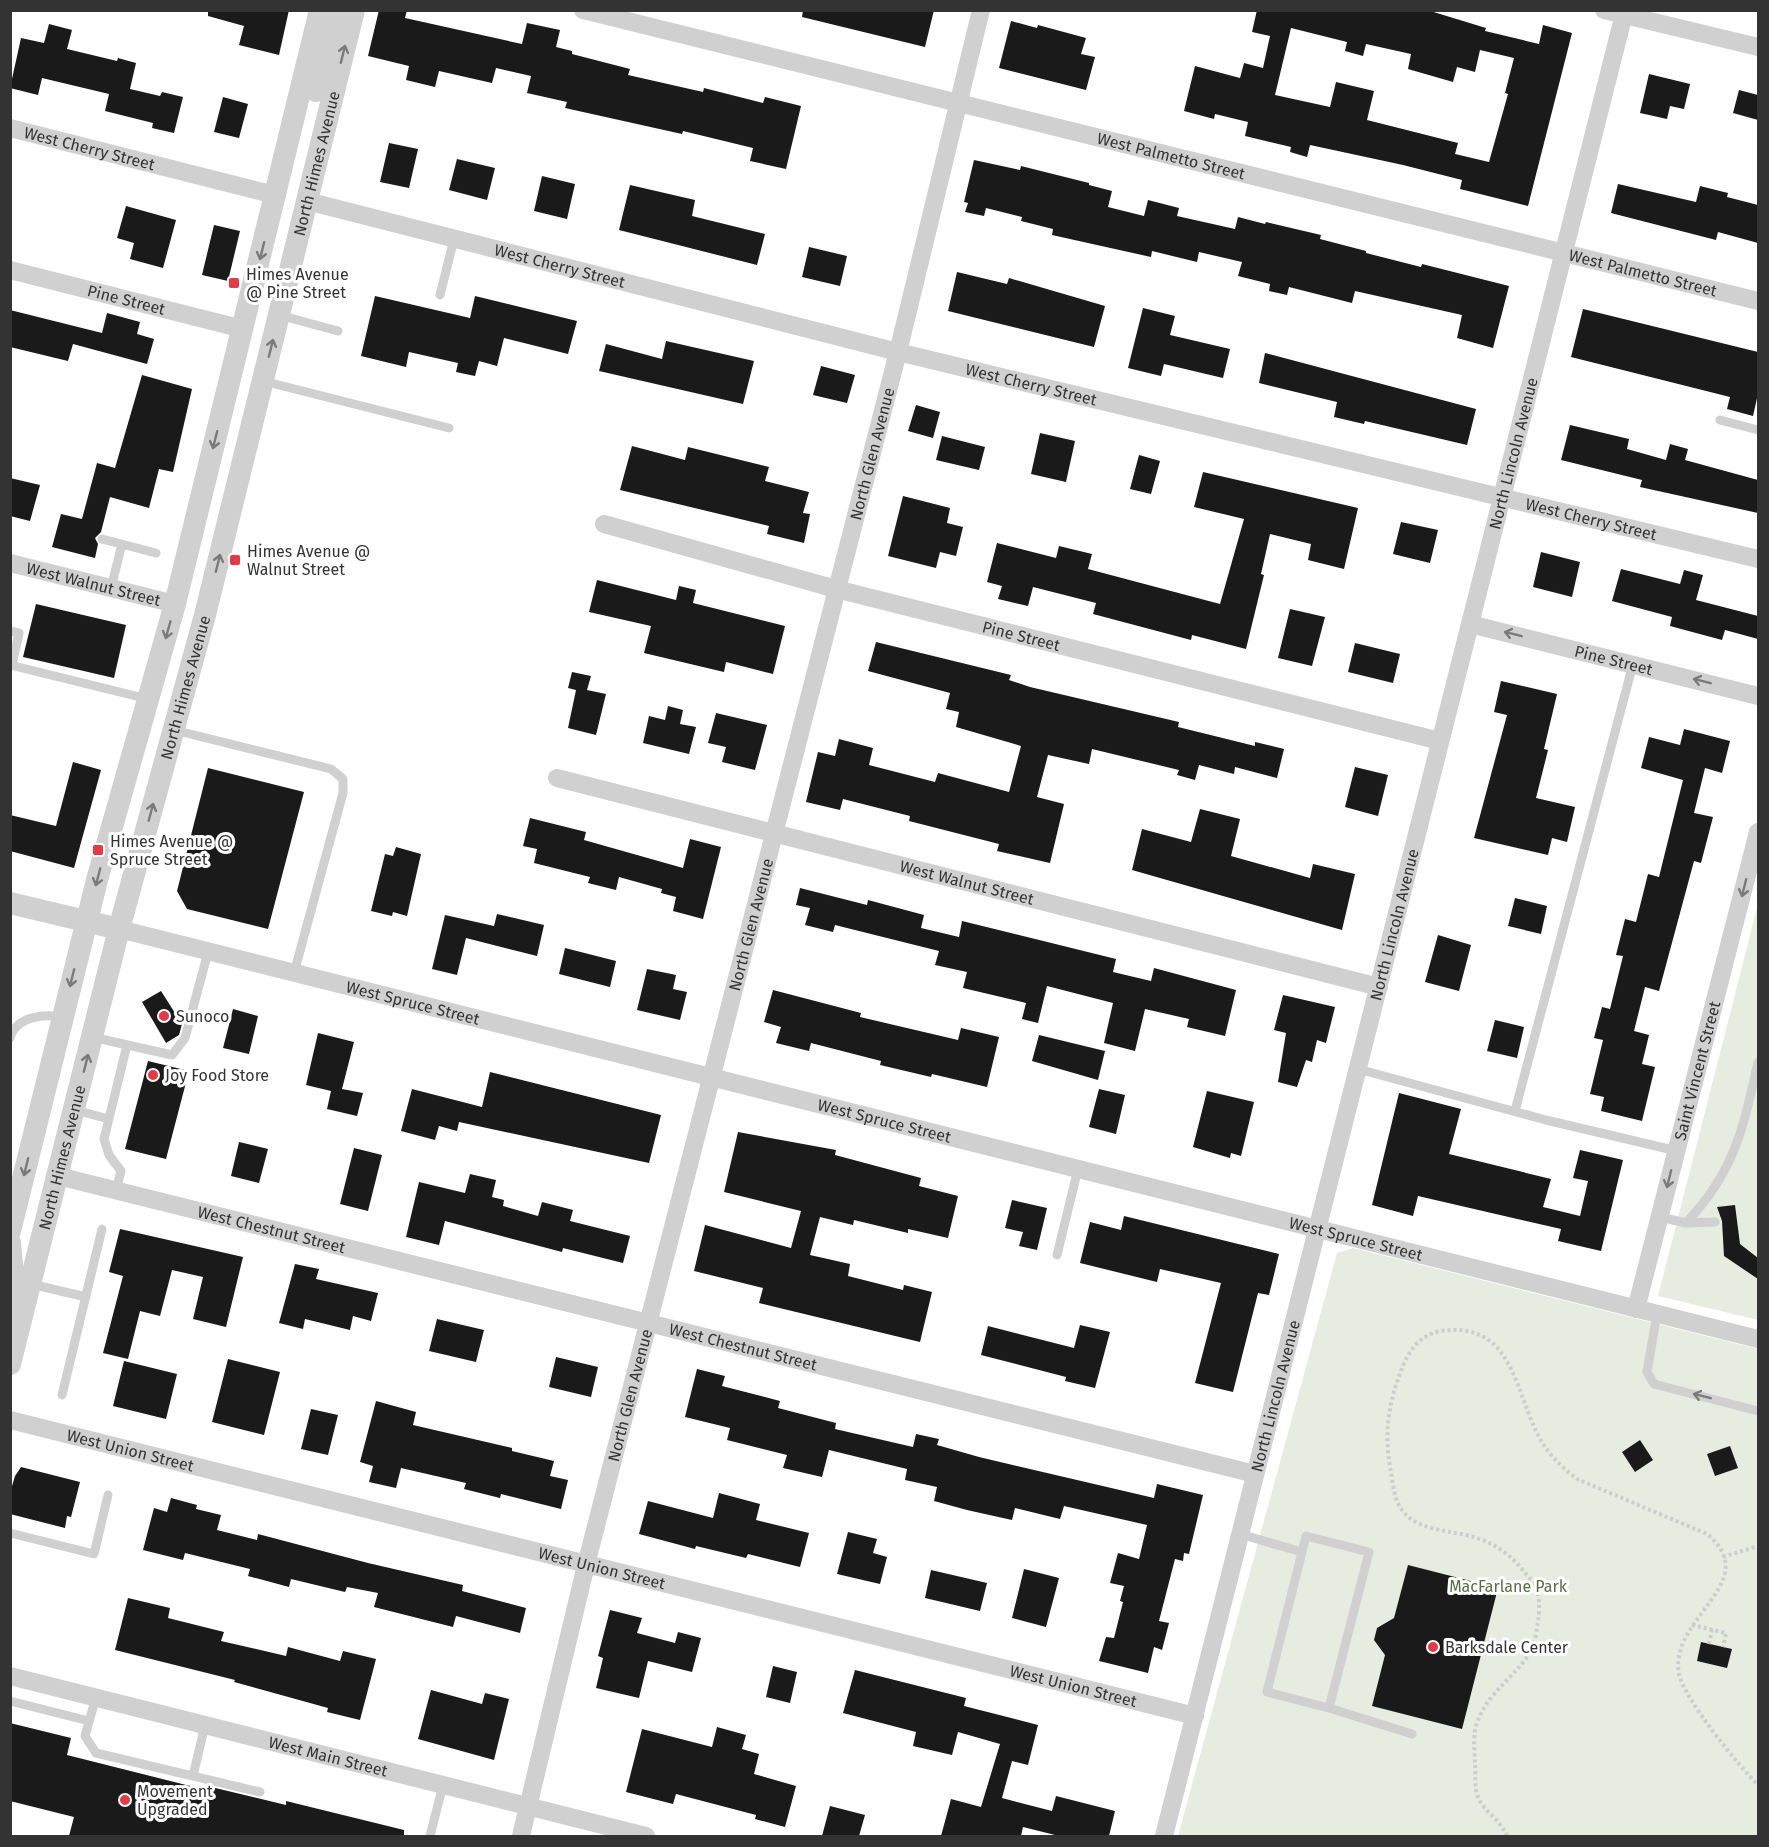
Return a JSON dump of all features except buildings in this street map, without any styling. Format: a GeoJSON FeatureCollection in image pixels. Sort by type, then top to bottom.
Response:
{"type":"FeatureCollection","features":[{"type":"Feature","properties":{"kind":"street","name":"North Himes Avenue"},"geometry":{"type":"LineString","coordinates":[[10,1231],[14,1204],[86,921],[175,604],[320,10]]}},
{"type":"Feature","properties":{"kind":"street"},"geometry":{"type":"LineString","coordinates":[[307,201],[297,194],[294,180],[333,10]]}},
{"type":"Feature","properties":{"kind":"street","name":"North Himes Avenue"},"geometry":{"type":"LineString","coordinates":[[10,1364],[119,929],[263,381],[354,10]]}},
{"type":"Feature","properties":{"kind":"street","name":"West Palmetto Street"},"geometry":{"type":"LineString","coordinates":[[583,10],[958,105],[1758,301]]}},
{"type":"Feature","properties":{"kind":"street","name":"North Glen Avenue"},"geometry":{"type":"LineString","coordinates":[[521,1836],[586,1565],[898,352],[981,10]]}},
{"type":"Feature","properties":{"kind":"street"},"geometry":{"type":"LineString","coordinates":[[1604,10],[1625,13],[1758,47]]}},
{"type":"Feature","properties":{"kind":"street","name":"North Lincoln Avenue"},"geometry":{"type":"LineString","coordinates":[[1164,1836],[1625,13]]}},
{"type":"Feature","properties":{"kind":"street","name":"West Cherry Street"},"geometry":{"type":"LineString","coordinates":[[10,128],[275,195]]}},
{"type":"Feature","properties":{"kind":"street"},"geometry":{"type":"LineString","coordinates":[[275,195],[282,204],[283,216],[283,236],[276,262],[279,315]]}},
{"type":"Feature","properties":{"kind":"street","name":"West Cherry Street"},"geometry":{"type":"LineString","coordinates":[[307,201],[898,352],[1758,559]]}},
{"type":"Feature","properties":{"kind":"street","name":"Pine Street"},"geometry":{"type":"LineString","coordinates":[[10,270],[243,329]]}},
{"type":"Feature","properties":{"kind":"street","name":"Pine Street"},"geometry":{"type":"LineString","coordinates":[[604,524],[836,589],[1440,741]]}},
{"type":"Feature","properties":{"kind":"street","name":"West Walnut Street"},"geometry":{"type":"LineString","coordinates":[[10,563],[175,604]]}},
{"type":"Feature","properties":{"kind":"street","name":"Pine Street"},"geometry":{"type":"LineString","coordinates":[[1470,624],[1758,696]]}},
{"type":"Feature","properties":{"kind":"street","name":"West Walnut Street"},"geometry":{"type":"LineString","coordinates":[[557,778],[1378,987]]}},
{"type":"Feature","properties":{"kind":"street","name":"Saint Vincent Street"},"geometry":{"type":"LineString","coordinates":[[1636,1308],[1758,832]]}},
{"type":"Feature","properties":{"kind":"street","name":"West Spruce Street"},"geometry":{"type":"LineString","coordinates":[[10,903],[1758,1339]]}},
{"type":"Feature","properties":{"kind":"street","name":"West Chestnut Street"},"geometry":{"type":"LineString","coordinates":[[58,1176],[1255,1474]]}},
{"type":"Feature","properties":{"kind":"street"},"geometry":{"type":"LineString","coordinates":[[10,1243],[13,1275],[10,1299]]}},
{"type":"Feature","properties":{"kind":"street","name":"West Union Street"},"geometry":{"type":"LineString","coordinates":[[10,1420],[1195,1716]]}},
{"type":"Feature","properties":{"kind":"street","name":"West Main Street"},"geometry":{"type":"LineString","coordinates":[[10,1676],[646,1836]]}},
{"type":"Feature","properties":{"kind":"lane"},"geometry":{"type":"LineString","coordinates":[[440,295],[454,238]]}},
{"type":"Feature","properties":{"kind":"lane"},"geometry":{"type":"LineString","coordinates":[[279,315],[338,331]]}},
{"type":"Feature","properties":{"kind":"lane"},"geometry":{"type":"LineString","coordinates":[[263,381],[449,428]]}},
{"type":"Feature","properties":{"kind":"lane"},"geometry":{"type":"LineString","coordinates":[[1720,420],[1758,430]]}},
{"type":"Feature","properties":{"kind":"lane"},"geometry":{"type":"LineString","coordinates":[[102,539],[156,553]]}},
{"type":"Feature","properties":{"kind":"lane"},"geometry":{"type":"LineString","coordinates":[[111,588],[122,544]]}},
{"type":"Feature","properties":{"kind":"lane"},"geometry":{"type":"LineString","coordinates":[[10,631],[19,633],[11,665],[148,699]]}},
{"type":"Feature","properties":{"kind":"lane"},"geometry":{"type":"LineString","coordinates":[[1515,1111],[1634,664]]}},
{"type":"Feature","properties":{"kind":"lane"},"geometry":{"type":"LineString","coordinates":[[173,730],[331,769],[343,779],[343,793],[294,974]]}},
{"type":"Feature","properties":{"kind":"lane"},"geometry":{"type":"LineString","coordinates":[[92,1037],[172,1055],[185,1038],[208,952]]}},
{"type":"Feature","properties":{"kind":"lane"},"geometry":{"type":"LineString","coordinates":[[10,1038],[13,1030],[24,1020],[46,1014],[63,1017]]}},
{"type":"Feature","properties":{"kind":"lane"},"geometry":{"type":"LineString","coordinates":[[116,1190],[121,1171],[109,1155],[104,1139],[127,1045]]}},
{"type":"Feature","properties":{"kind":"lane"},"geometry":{"type":"LineString","coordinates":[[1686,1223],[1717,1188],[1728,1167],[1739,1139],[1758,1062]]}},
{"type":"Feature","properties":{"kind":"lane"},"geometry":{"type":"LineString","coordinates":[[1359,1069],[1677,1151]]}},
{"type":"Feature","properties":{"kind":"lane"},"geometry":{"type":"LineString","coordinates":[[75,1110],[109,1119]]}},
{"type":"Feature","properties":{"kind":"lane"},"geometry":{"type":"LineString","coordinates":[[1057,1255],[1078,1169]]}},
{"type":"Feature","properties":{"kind":"lane"},"geometry":{"type":"LineString","coordinates":[[1660,1217],[1686,1223],[1715,1222]]}},
{"type":"Feature","properties":{"kind":"lane"},"geometry":{"type":"LineString","coordinates":[[62,1395],[102,1229]]}},
{"type":"Feature","properties":{"kind":"lane"},"geometry":{"type":"LineString","coordinates":[[31,1284],[86,1297]]}},
{"type":"Feature","properties":{"kind":"lane"},"geometry":{"type":"LineString","coordinates":[[1658,1314],[1647,1372],[1654,1384],[1758,1411]]}},
{"type":"Feature","properties":{"kind":"lane"},"geometry":{"type":"LineString","coordinates":[[10,1533],[93,1554],[108,1495]]}},
{"type":"Feature","properties":{"kind":"lane"},"geometry":{"type":"LineString","coordinates":[[1240,1534],[1302,1552]]}},
{"type":"Feature","properties":{"kind":"lane"},"geometry":{"type":"LineString","coordinates":[[1329,1708],[1369,1552],[1306,1536],[1267,1692],[1329,1708],[1412,1734]]}},
{"type":"Feature","properties":{"kind":"lane"},"geometry":{"type":"LineString","coordinates":[[96,1697],[85,1736],[96,1753],[260,1792]]}},
{"type":"Feature","properties":{"kind":"lane"},"geometry":{"type":"LineString","coordinates":[[10,1701],[89,1721]]}},
{"type":"Feature","properties":{"kind":"lane"},"geometry":{"type":"LineString","coordinates":[[193,1776],[206,1725]]}},
{"type":"Feature","properties":{"kind":"lane"},"geometry":{"type":"LineString","coordinates":[[430,1836],[443,1785]]}},
{"type":"Feature","properties":{"kind":"path"},"geometry":{"type":"LineString","coordinates":[[1507,1836],[1503,1825],[1478,1797],[1474,1745],[1477,1722],[1492,1693],[1532,1649],[1539,1613],[1538,1594],[1528,1576],[1496,1545],[1475,1537],[1417,1522],[1403,1512],[1396,1500],[1386,1436],[1388,1411],[1406,1360],[1416,1343],[1433,1332],[1452,1329],[1471,1332],[1492,1342],[1504,1354],[1518,1382],[1537,1433],[1561,1466],[1599,1490],[1707,1534],[1718,1543],[1726,1568],[1723,1584],[1692,1625],[1681,1644],[1678,1657],[1682,1684],[1691,1700],[1758,1785]]}},
{"type":"Feature","properties":{"kind":"path"},"geometry":{"type":"LineString","coordinates":[[1724,1557],[1758,1546]]}},
{"type":"Feature","properties":{"kind":"path"},"geometry":{"type":"LineString","coordinates":[[1692,1625],[1726,1633],[1723,1647]]}},
{"type":"Feature","properties":{"kind":"path"},"geometry":{"type":"LineString","coordinates":[[1709,1644],[1712,1630]]}},
{"type":"Feature","properties":{"kind":"green space"},"geometry":{"type":"Polygon","coordinates":[[[1758,904],[1758,1320],[1658,1296],[1758,904]]]}},
{"type":"Feature","properties":{"kind":"green space","name":"MacFarlane Park"},"geometry":{"type":"Polygon","coordinates":[[[1353,1248],[1758,1349],[1758,1836],[1178,1836],[1337,1253],[1353,1248]]]}},
{"type":"Feature","properties":{"kind":"place","name":"Himes Avenue @ Pine Street"},"geometry":{"type":"Point","coordinates":[234,283]}},
{"type":"Feature","properties":{"kind":"place","name":"Himes Avenue @ Walnut Street"},"geometry":{"type":"Point","coordinates":[235,560]}},
{"type":"Feature","properties":{"kind":"place","name":"Himes Avenue @ Spruce Street"},"geometry":{"type":"Point","coordinates":[98,850]}},
{"type":"Feature","properties":{"kind":"place","name":"Sunoco"},"geometry":{"type":"Point","coordinates":[164,1016]}},
{"type":"Feature","properties":{"kind":"place","name":"Joy Food Store"},"geometry":{"type":"Point","coordinates":[153,1075]}},
{"type":"Feature","properties":{"kind":"place","name":"Barksdale Center"},"geometry":{"type":"Point","coordinates":[1433,1647]}},
{"type":"Feature","properties":{"kind":"place","name":"Movement Upgraded"},"geometry":{"type":"Point","coordinates":[125,1800]}}]}
